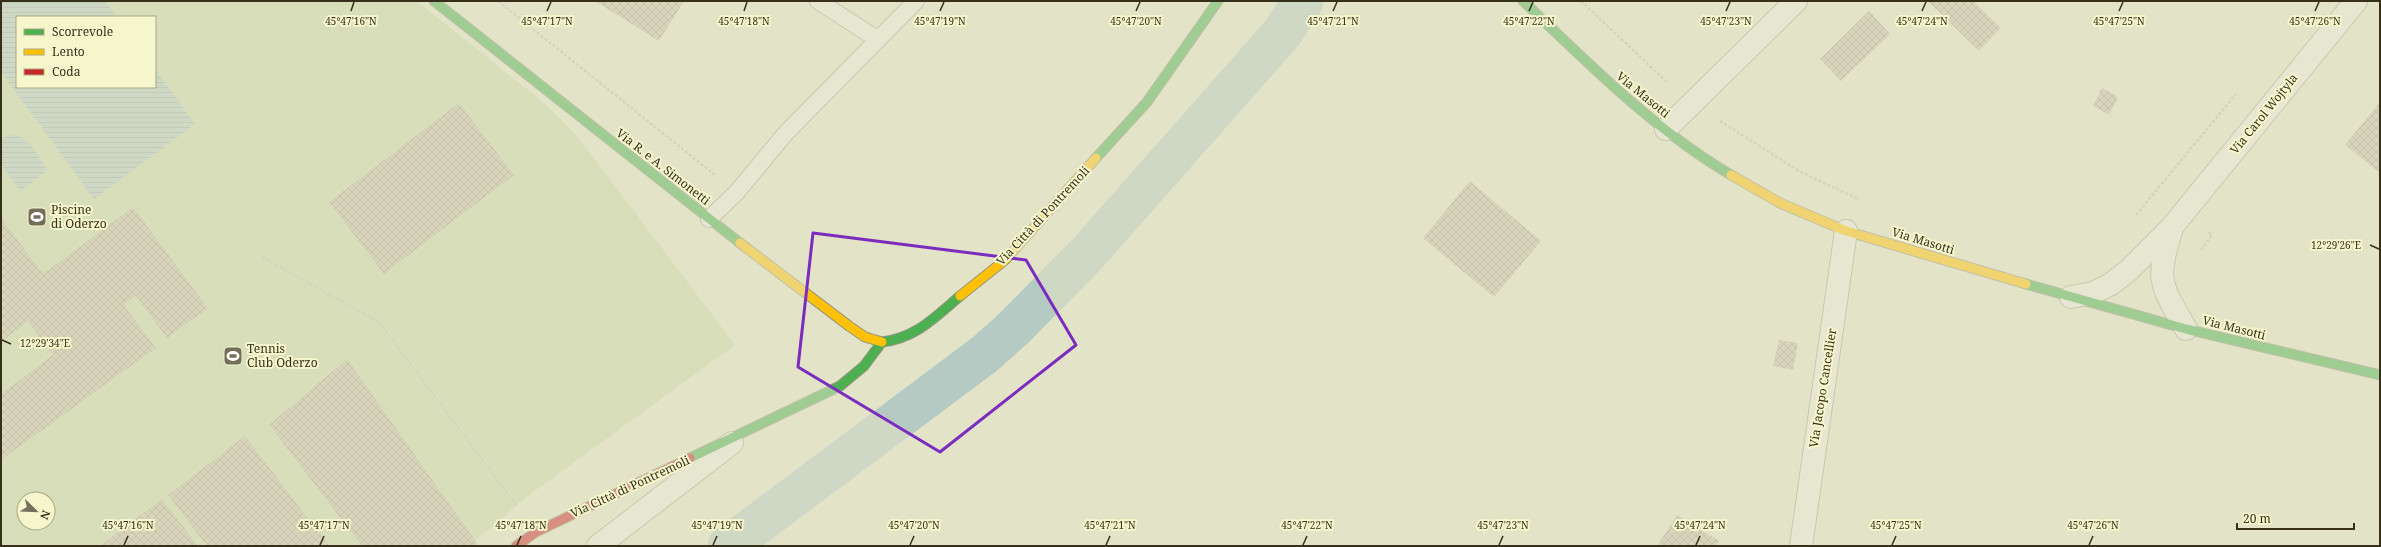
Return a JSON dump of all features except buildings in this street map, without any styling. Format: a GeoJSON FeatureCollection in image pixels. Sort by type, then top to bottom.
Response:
{"type":"FeatureCollection","features":[{"type":"Feature","properties":{"kind":"street","name":"Via R. e A. Simonetti"},"geometry":{"type":"LineString","coordinates":[[434,1],[709,219],[849,326],[865,337],[882,342]]}},
{"type":"Feature","properties":{"kind":"street","name":"Via Masotti"},"geometry":{"type":"LineString","coordinates":[[1523,1],[1596,71],[1711,164],[1773,199],[1846,231],[2186,329],[2380,376]]}},
{"type":"Feature","properties":{"kind":"street"},"geometry":{"type":"LineString","coordinates":[[1666,129],[1796,1]]}},
{"type":"Feature","properties":{"kind":"street","name":"Via Carol Wojtyla"},"geometry":{"type":"LineString","coordinates":[[2071,297],[2093,293],[2111,284],[2128,271],[2172,227],[2356,1]]}},
{"type":"Feature","properties":{"kind":"street","name":"Via Città di Pontremoli"},"geometry":{"type":"LineString","coordinates":[[526,541],[840,386],[864,366],[882,342],[898,340],[915,333],[1005,260],[1147,102],[1215,2]]}},
{"type":"Feature","properties":{"kind":"street"},"geometry":{"type":"LineString","coordinates":[[2172,227],[2162,261],[2161,277],[2165,293],[2186,329]]}},
{"type":"Feature","properties":{"kind":"street","name":"Via Jacopo Cancellier"},"geometry":{"type":"LineString","coordinates":[[1801,546],[1846,231]]}},
{"type":"Feature","properties":{"kind":"street","name":"Via Città di Pontremoli"},"geometry":{"type":"LineString","coordinates":[[598,546],[746,432]]}},
{"type":"Feature","properties":{"kind":"lane"},"geometry":{"type":"LineString","coordinates":[[818,1],[877,39]]}},
{"type":"Feature","properties":{"kind":"lane"},"geometry":{"type":"LineString","coordinates":[[709,219],[736,192],[785,134],[916,1]]}},
{"type":"Feature","properties":{"kind":"path"},"geometry":{"type":"LineString","coordinates":[[498,1],[736,192]]}},
{"type":"Feature","properties":{"kind":"path"},"geometry":{"type":"LineString","coordinates":[[2132,219],[2156,190]]}},
{"type":"Feature","properties":{"kind":"path"},"geometry":{"type":"LineString","coordinates":[[2197,257],[2212,235],[2208,231]]}},
{"type":"Feature","properties":{"kind":"path"},"geometry":{"type":"LineString","coordinates":[[262,257],[379,322],[526,541]]}},
{"type":"Feature","properties":{"kind":"highlighted area"},"geometry":{"type":"Polygon","coordinates":[[[813,233],[1026,260],[1076,345],[940,452],[798,367],[813,233]]]}},
{"type":"Feature","properties":{"kind":"green space"},"geometry":{"type":"Polygon","coordinates":[[[1,1],[417,1],[544,103],[578,137],[735,345],[517,504],[497,524],[466,546],[1,546],[1,1]]]}},
{"type":"Feature","properties":{"kind":"water"},"geometry":{"type":"Polygon","coordinates":[[[1,1],[105,1],[116,16],[16,16],[16,88],[156,88],[156,70],[195,124],[94,199],[1,72],[1,1]]]}},
{"type":"Feature","properties":{"kind":"water"},"geometry":{"type":"Polygon","coordinates":[[[9,135],[16,135],[27,142],[48,170],[20,191],[1,164],[1,139],[9,135]]]}},
{"type":"Feature","properties":{"kind":"waterway"},"geometry":{"type":"LineString","coordinates":[[728,546],[985,354],[1014,328],[1087,254],[1283,32],[1303,1]]}},
{"type":"Feature","properties":{"kind":"traffic: fast"},"geometry":{"type":"LineString","coordinates":[[434,1],[740,243]]}},
{"type":"Feature","properties":{"kind":"traffic: fast"},"geometry":{"type":"LineString","coordinates":[[1096,158],[1147,102],[1218,1]]}},
{"type":"Feature","properties":{"kind":"traffic: fast"},"geometry":{"type":"LineString","coordinates":[[1523,1],[1597,71],[1648,116],[1702,157],[1731,175]]}},
{"type":"Feature","properties":{"kind":"traffic: fast"},"geometry":{"type":"LineString","coordinates":[[2026,284],[2186,329],[2380,375]]}},
{"type":"Feature","properties":{"kind":"traffic: fast"},"geometry":{"type":"LineString","coordinates":[[690,458],[840,386],[864,366],[882,342],[894,340],[915,331],[933,319],[960,296]]}},
{"type":"Feature","properties":{"kind":"traffic: slow"},"geometry":{"type":"LineString","coordinates":[[960,296],[1005,260],[1096,158]]}},
{"type":"Feature","properties":{"kind":"traffic: slow"},"geometry":{"type":"LineString","coordinates":[[1731,175],[1780,203],[1846,231],[2026,284]]}},
{"type":"Feature","properties":{"kind":"traffic: slow"},"geometry":{"type":"LineString","coordinates":[[740,243],[849,326],[865,337],[882,342]]}},
{"type":"Feature","properties":{"kind":"traffic: jam"},"geometry":{"type":"LineString","coordinates":[[516,546],[536,532],[690,458]]}},
{"type":"Feature","properties":{"kind":"place","name":"Piscine di Oderzo"},"geometry":{"type":"Point","coordinates":[37,217]}},
{"type":"Feature","properties":{"kind":"place","name":"Tennis Club Oderzo"},"geometry":{"type":"Point","coordinates":[233,356]}}]}
